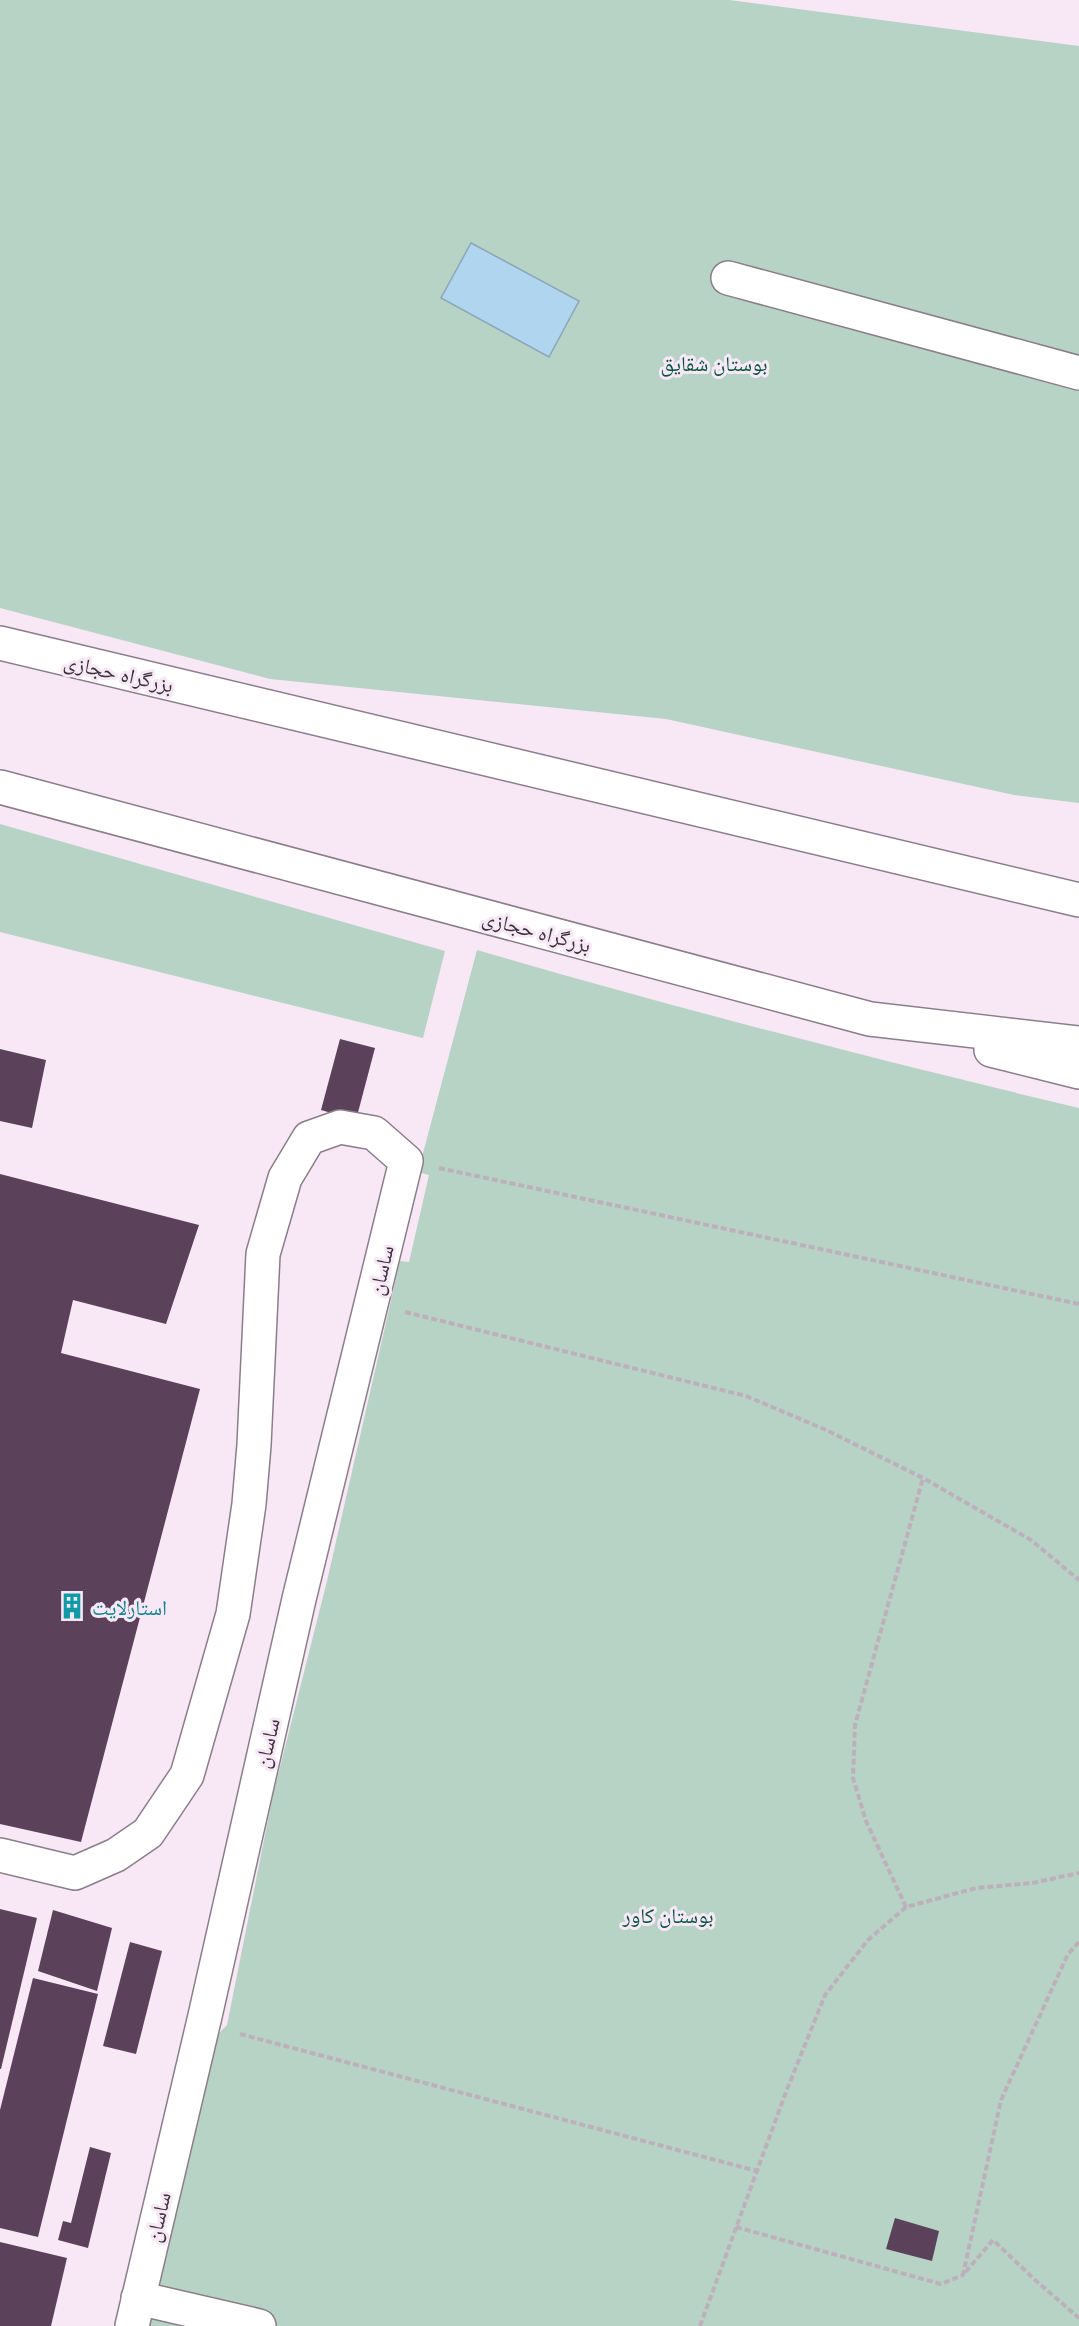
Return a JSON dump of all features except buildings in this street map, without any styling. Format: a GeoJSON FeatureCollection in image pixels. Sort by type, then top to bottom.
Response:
{"type":"FeatureCollection","features":[{"type":"Feature","properties":{"kind":"main road"},"geometry":{"type":"LineString","coordinates":[[728,279],[1079,373]]}},
{"type":"Feature","properties":{"kind":"main road","name":"بزرگراه حجازی"},"geometry":{"type":"LineString","coordinates":[[0,643],[1074,898]]}},
{"type":"Feature","properties":{"kind":"main road","name":"بزرگراه حجازی"},"geometry":{"type":"LineString","coordinates":[[0,787],[870,1019],[1079,1043]]}},
{"type":"Feature","properties":{"kind":"main road"},"geometry":{"type":"LineString","coordinates":[[870,1019],[1079,1072]]}},
{"type":"Feature","properties":{"kind":"main road"},"geometry":{"type":"LineString","coordinates":[[0,1855],[75,1873],[116,1855],[148,1833],[187,1775],[232,1614],[249,1504],[259,1374],[263,1254],[285,1178],[309,1138],[340,1127],[374,1133],[406,1161]]}},
{"type":"Feature","properties":{"kind":"main road","name":"ساسان"},"geometry":{"type":"LineString","coordinates":[[135,2312],[299,1599],[406,1161]]}},
{"type":"Feature","properties":{"kind":"main road"},"geometry":{"type":"LineString","coordinates":[[135,2312],[259,2326]]}},
{"type":"Feature","properties":{"kind":"path"},"geometry":{"type":"LineString","coordinates":[[406,1161],[1079,1304]]}},
{"type":"Feature","properties":{"kind":"path"},"geometry":{"type":"LineString","coordinates":[[372,1303],[746,1396],[824,1429],[923,1478],[1031,1540],[1079,1580]]}},
{"type":"Feature","properties":{"kind":"path"},"geometry":{"type":"LineString","coordinates":[[906,1907],[866,1821],[853,1778],[855,1725],[923,1478]]}},
{"type":"Feature","properties":{"kind":"path"},"geometry":{"type":"LineString","coordinates":[[700,2326],[786,2092],[825,1995],[868,1940],[906,1907],[976,1888],[1032,1883],[1079,1873]]}},
{"type":"Feature","properties":{"kind":"path"},"geometry":{"type":"LineString","coordinates":[[963,2275],[1001,2100],[1068,1954],[1079,1941]]}},
{"type":"Feature","properties":{"kind":"path"},"geometry":{"type":"LineString","coordinates":[[240,2034],[757,2171]]}},
{"type":"Feature","properties":{"kind":"path"},"geometry":{"type":"LineString","coordinates":[[736,2227],[941,2284],[963,2275],[993,2240],[1079,2318]]}},
{"type":"Feature","properties":{"kind":"green space","name":"بوستان شقایق"},"geometry":{"type":"Polygon","coordinates":[[[0,0],[729,0],[1079,46],[1079,803],[1014,795],[666,719],[270,679],[0,608],[0,0]]]}},
{"type":"Feature","properties":{"kind":"green space"},"geometry":{"type":"Polygon","coordinates":[[[0,824],[445,951],[423,1038],[0,932],[0,824]]]}},
{"type":"Feature","properties":{"kind":"green space","name":"بوستان کاور"},"geometry":{"type":"Polygon","coordinates":[[[477,950],[777,1033],[1079,1108],[1079,2326],[147,2326],[218,2034],[227,2025],[273,1795],[327,1581],[400,1261],[409,1262],[429,1175],[418,1172],[477,950]]]}},
{"type":"Feature","properties":{"kind":"water"},"geometry":{"type":"Polygon","coordinates":[[[471,243],[579,301],[549,357],[441,298],[471,243]]]}},
{"type":"Feature","properties":{"kind":"place","name":"استارلایت"},"geometry":{"type":"Point","coordinates":[72,1606]}}]}
